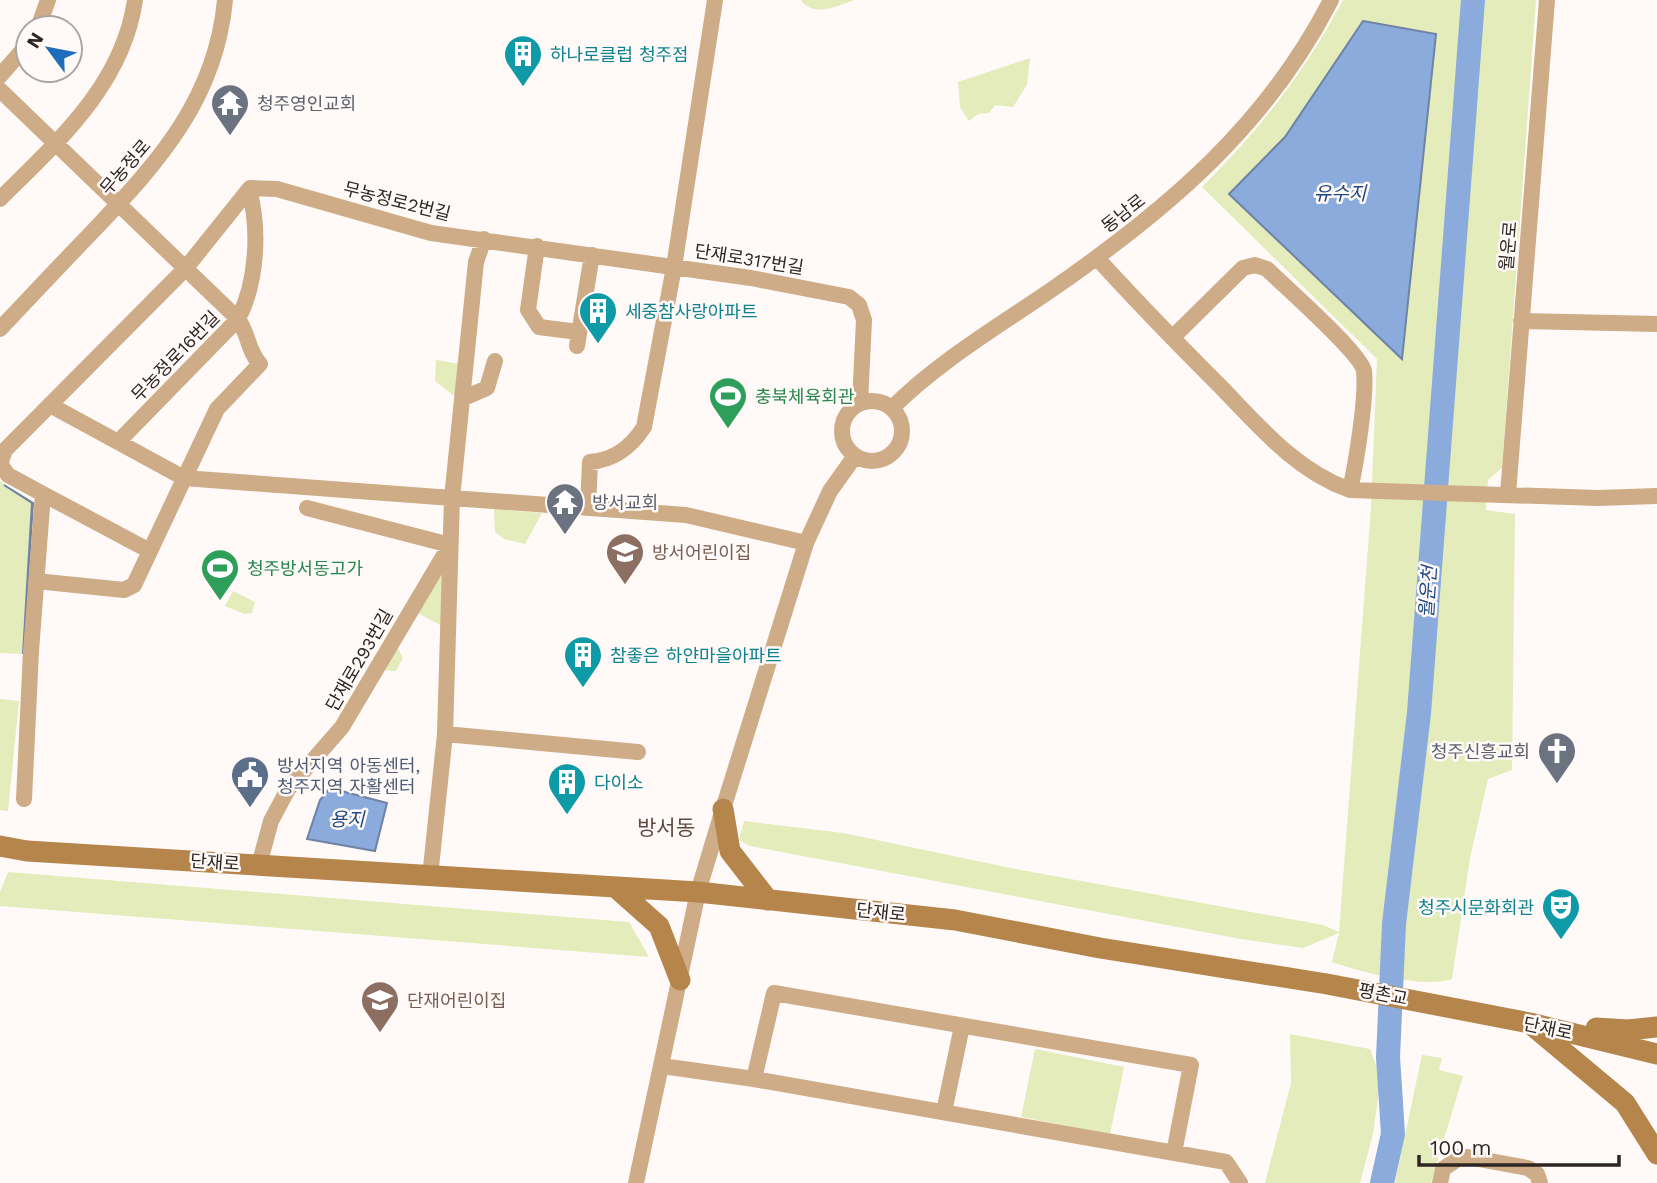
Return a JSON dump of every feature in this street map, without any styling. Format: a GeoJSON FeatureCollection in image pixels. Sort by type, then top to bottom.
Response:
{"type":"FeatureCollection","features":[{"type":"Feature","properties":{"kind":"street"},"geometry":{"type":"LineString","coordinates":[[0,200],[97,96],[118,59],[130,26],[135,0]]}},
{"type":"Feature","properties":{"kind":"street","name":"무농정로"},"geometry":{"type":"LineString","coordinates":[[0,329],[153,167],[185,125],[205,84],[225,0]]}},
{"type":"Feature","properties":{"kind":"street","name":"단재로317번길"},"geometry":{"type":"LineString","coordinates":[[715,0],[674,267],[849,296],[859,305],[864,320],[860,403]]}},
{"type":"Feature","properties":{"kind":"street","name":"동남로"},"geometry":{"type":"LineString","coordinates":[[892,408],[915,385],[1147,220],[1197,175],[1260,110],[1310,41],[1331,0]]}},
{"type":"Feature","properties":{"kind":"street","name":"월운로"},"geometry":{"type":"LineString","coordinates":[[1508,494],[1547,0]]}},
{"type":"Feature","properties":{"kind":"street"},"geometry":{"type":"LineString","coordinates":[[0,76],[14,60]]}},
{"type":"Feature","properties":{"kind":"street","name":"무농정로16번길"},"geometry":{"type":"LineString","coordinates":[[0,90],[238,319],[118,442]]}},
{"type":"Feature","properties":{"kind":"street","name":"무농정로2번길"},"geometry":{"type":"LineString","coordinates":[[249,190],[277,189],[430,233],[674,267]]}},
{"type":"Feature","properties":{"kind":"street"},"geometry":{"type":"LineString","coordinates":[[148,550],[8,475],[0,464],[5,450],[185,268],[249,190]]}},
{"type":"Feature","properties":{"kind":"street"},"geometry":{"type":"LineString","coordinates":[[36,581],[124,590],[134,585],[148,550],[217,409],[260,364],[250,354],[247,331],[238,319],[249,297],[255,213],[249,190]]}},
{"type":"Feature","properties":{"kind":"street","name":"단재로293번길"},"geometry":{"type":"LineString","coordinates":[[445,734],[452,498],[476,262],[484,239]]}},
{"type":"Feature","properties":{"kind":"street"},"geometry":{"type":"LineString","coordinates":[[537,246],[528,310],[539,327],[578,339],[592,255]]}},
{"type":"Feature","properties":{"kind":"street"},"geometry":{"type":"LineString","coordinates":[[1097,258],[1172,338],[1293,458],[1326,481],[1350,489],[1378,491],[1476,492],[1598,498],[1657,496]]}},
{"type":"Feature","properties":{"kind":"street"},"geometry":{"type":"LineString","coordinates":[[1172,338],[1243,268],[1255,265],[1266,270],[1349,349],[1364,370],[1356,465],[1350,489]]}},
{"type":"Feature","properties":{"kind":"street"},"geometry":{"type":"LineString","coordinates":[[588,508],[590,462],[614,457],[633,444],[644,426],[674,267]]}},
{"type":"Feature","properties":{"kind":"street"},"geometry":{"type":"LineString","coordinates":[[1521,321],[1657,324]]}},
{"type":"Feature","properties":{"kind":"street"},"geometry":{"type":"LineString","coordinates":[[464,398],[487,388],[495,361]]}},
{"type":"Feature","properties":{"kind":"street"},"geometry":{"type":"LineString","coordinates":[[879,401],[892,408],[901,421],[903,431],[896,450],[879,461],[869,462],[855,456],[844,445],[842,425],[851,408],[860,403],[879,401]]}},
{"type":"Feature","properties":{"kind":"street"},"geometry":{"type":"LineString","coordinates":[[50,405],[184,478],[686,515],[806,543]]}},
{"type":"Feature","properties":{"kind":"street"},"geometry":{"type":"LineString","coordinates":[[636,1183],[698,892],[723,809],[806,543],[830,491],[855,456]]}},
{"type":"Feature","properties":{"kind":"street"},"geometry":{"type":"LineString","coordinates":[[24,799],[31,642],[43,494]]}},
{"type":"Feature","properties":{"kind":"street"},"geometry":{"type":"LineString","coordinates":[[307,508],[450,545]]}},
{"type":"Feature","properties":{"kind":"street","name":"단재로293번길"},"geometry":{"type":"LineString","coordinates":[[259,865],[271,821],[288,789],[342,727],[450,545]]}},
{"type":"Feature","properties":{"kind":"street"},"geometry":{"type":"LineString","coordinates":[[429,877],[445,734],[638,752]]}},
{"type":"Feature","properties":{"kind":"street"},"geometry":{"type":"LineString","coordinates":[[723,809],[730,851],[768,900]]}},
{"type":"Feature","properties":{"kind":"street","name":"단재로"},"geometry":{"type":"LineString","coordinates":[[0,846],[27,851],[698,892],[955,920],[1327,984]]}},
{"type":"Feature","properties":{"kind":"street"},"geometry":{"type":"LineString","coordinates":[[615,887],[659,926],[680,980]]}},
{"type":"Feature","properties":{"kind":"street","name":"평촌교"},"geometry":{"type":"LineString","coordinates":[[1327,984],[1439,1005]]}},
{"type":"Feature","properties":{"kind":"street"},"geometry":{"type":"LineString","coordinates":[[754,1079],[774,993],[1191,1065],[1174,1153]]}},
{"type":"Feature","properties":{"kind":"street","name":"단재로"},"geometry":{"type":"LineString","coordinates":[[1439,1005],[1530,1023],[1657,1054]]}},
{"type":"Feature","properties":{"kind":"street"},"geometry":{"type":"LineString","coordinates":[[1530,1023],[1628,1030],[1657,1027]]}},
{"type":"Feature","properties":{"kind":"street"},"geometry":{"type":"LineString","coordinates":[[1530,1023],[1625,1103],[1657,1154]]}},
{"type":"Feature","properties":{"kind":"street"},"geometry":{"type":"LineString","coordinates":[[944,1112],[962,1026]]}},
{"type":"Feature","properties":{"kind":"street"},"geometry":{"type":"LineString","coordinates":[[662,1066],[754,1079],[1226,1162],[1240,1183]]}},
{"type":"Feature","properties":{"kind":"street"},"geometry":{"type":"LineString","coordinates":[[1440,1183],[1443,1169],[1462,1156],[1528,1168],[1537,1174],[1540,1183]]}},
{"type":"Feature","properties":{"kind":"green space"},"geometry":{"type":"Polygon","coordinates":[[[801,0],[854,0],[819,9],[806,5],[801,0]]]}},
{"type":"Feature","properties":{"kind":"green space"},"geometry":{"type":"Polygon","coordinates":[[[1343,0],[1536,0],[1502,468],[1488,480],[1486,510],[1515,514],[1512,770],[1488,779],[1470,858],[1452,979],[1440,982],[1409,981],[1332,962],[1339,933],[1303,948],[1241,939],[750,846],[739,840],[744,821],[843,833],[1021,870],[1323,925],[1339,932],[1371,507],[1377,359],[1202,187],[1243,144],[1280,99],[1329,26],[1343,0]]]}},
{"type":"Feature","properties":{"kind":"green space"},"geometry":{"type":"Polygon","coordinates":[[[1030,58],[1027,85],[1013,107],[995,105],[989,113],[978,114],[969,121],[960,107],[958,82],[1030,58]]]}},
{"type":"Feature","properties":{"kind":"green space"},"geometry":{"type":"Polygon","coordinates":[[[436,360],[461,364],[460,395],[453,395],[435,381],[436,360]]]}},
{"type":"Feature","properties":{"kind":"green space"},"geometry":{"type":"Polygon","coordinates":[[[0,481],[33,503],[23,654],[0,653],[0,481]]]}},
{"type":"Feature","properties":{"kind":"green space"},"geometry":{"type":"Polygon","coordinates":[[[494,509],[542,513],[525,544],[504,539],[495,532],[494,509]]]}},
{"type":"Feature","properties":{"kind":"green space"},"geometry":{"type":"Polygon","coordinates":[[[445,559],[442,626],[416,612],[445,559]]]}},
{"type":"Feature","properties":{"kind":"green space"},"geometry":{"type":"Polygon","coordinates":[[[233,591],[255,602],[252,613],[244,614],[225,606],[233,591]]]}},
{"type":"Feature","properties":{"kind":"green space"},"geometry":{"type":"Polygon","coordinates":[[[397,647],[403,658],[396,671],[378,670],[397,647]]]}},
{"type":"Feature","properties":{"kind":"green space"},"geometry":{"type":"Polygon","coordinates":[[[0,699],[19,701],[8,811],[0,810],[0,699]]]}},
{"type":"Feature","properties":{"kind":"green space"},"geometry":{"type":"Polygon","coordinates":[[[8,872],[629,922],[649,957],[0,906],[0,892],[8,872]]]}},
{"type":"Feature","properties":{"kind":"green space"},"geometry":{"type":"Polygon","coordinates":[[[1290,1034],[1370,1049],[1381,1078],[1373,1134],[1360,1183],[1265,1183],[1291,1083],[1290,1034]]]}},
{"type":"Feature","properties":{"kind":"green space"},"geometry":{"type":"Polygon","coordinates":[[[1035,1049],[1124,1067],[1110,1134],[1021,1117],[1035,1049]]]}},
{"type":"Feature","properties":{"kind":"green space"},"geometry":{"type":"Polygon","coordinates":[[[1422,1055],[1442,1058],[1439,1070],[1463,1076],[1431,1183],[1395,1183],[1422,1055]]]}},
{"type":"Feature","properties":{"kind":"water","name":"유수지"},"geometry":{"type":"Polygon","coordinates":[[[1363,21],[1436,34],[1402,359],[1229,194],[1285,137],[1363,21]]]}},
{"type":"Feature","properties":{"kind":"water"},"geometry":{"type":"Polygon","coordinates":[[[4,485],[33,503],[23,654],[32,503],[4,485]]]}},
{"type":"Feature","properties":{"kind":"water","name":"용지"},"geometry":{"type":"Polygon","coordinates":[[[330,788],[387,803],[375,851],[307,839],[320,800],[330,788]]]}},
{"type":"Feature","properties":{"kind":"waterway","name":"월운천"},"geometry":{"type":"LineString","coordinates":[[1382,1183],[1393,1134],[1388,1057],[1394,924],[1419,713],[1473,0]]}},
{"type":"Feature","properties":{"kind":"place","name":"하나로클럽 청주점"},"geometry":{"type":"Point","coordinates":[523,88]}},
{"type":"Feature","properties":{"kind":"place","name":"청주영인교회"},"geometry":{"type":"Point","coordinates":[230,137]}},
{"type":"Feature","properties":{"kind":"place","name":"세중참사랑아파트"},"geometry":{"type":"Point","coordinates":[598,345]}},
{"type":"Feature","properties":{"kind":"place","name":"충북체육회관"},"geometry":{"type":"Point","coordinates":[728,430]}},
{"type":"Feature","properties":{"kind":"place","name":"방서교회"},"geometry":{"type":"Point","coordinates":[565,536]}},
{"type":"Feature","properties":{"kind":"place","name":"방서어린이집"},"geometry":{"type":"Point","coordinates":[625,586]}},
{"type":"Feature","properties":{"kind":"place","name":"청주방서동고가"},"geometry":{"type":"Point","coordinates":[220,602]}},
{"type":"Feature","properties":{"kind":"place","name":"참좋은 하얀마을아파트"},"geometry":{"type":"Point","coordinates":[583,689]}},
{"type":"Feature","properties":{"kind":"place","name":"청주신흥교회"},"geometry":{"type":"Point","coordinates":[1557,785]}},
{"type":"Feature","properties":{"kind":"place","name":"방서지역 아동센터, 청주지역 자활센터"},"geometry":{"type":"Point","coordinates":[250,809]}},
{"type":"Feature","properties":{"kind":"place","name":"다이소"},"geometry":{"type":"Point","coordinates":[567,816]}},
{"type":"Feature","properties":{"kind":"place","name":"청주시문화회관"},"geometry":{"type":"Point","coordinates":[1561,941]}},
{"type":"Feature","properties":{"kind":"place","name":"단재어린이집"},"geometry":{"type":"Point","coordinates":[380,1034]}},
{"type":"Feature","properties":{"kind":"district","name":"방서동"},"geometry":{"type":"Point","coordinates":[666,827]}}]}
